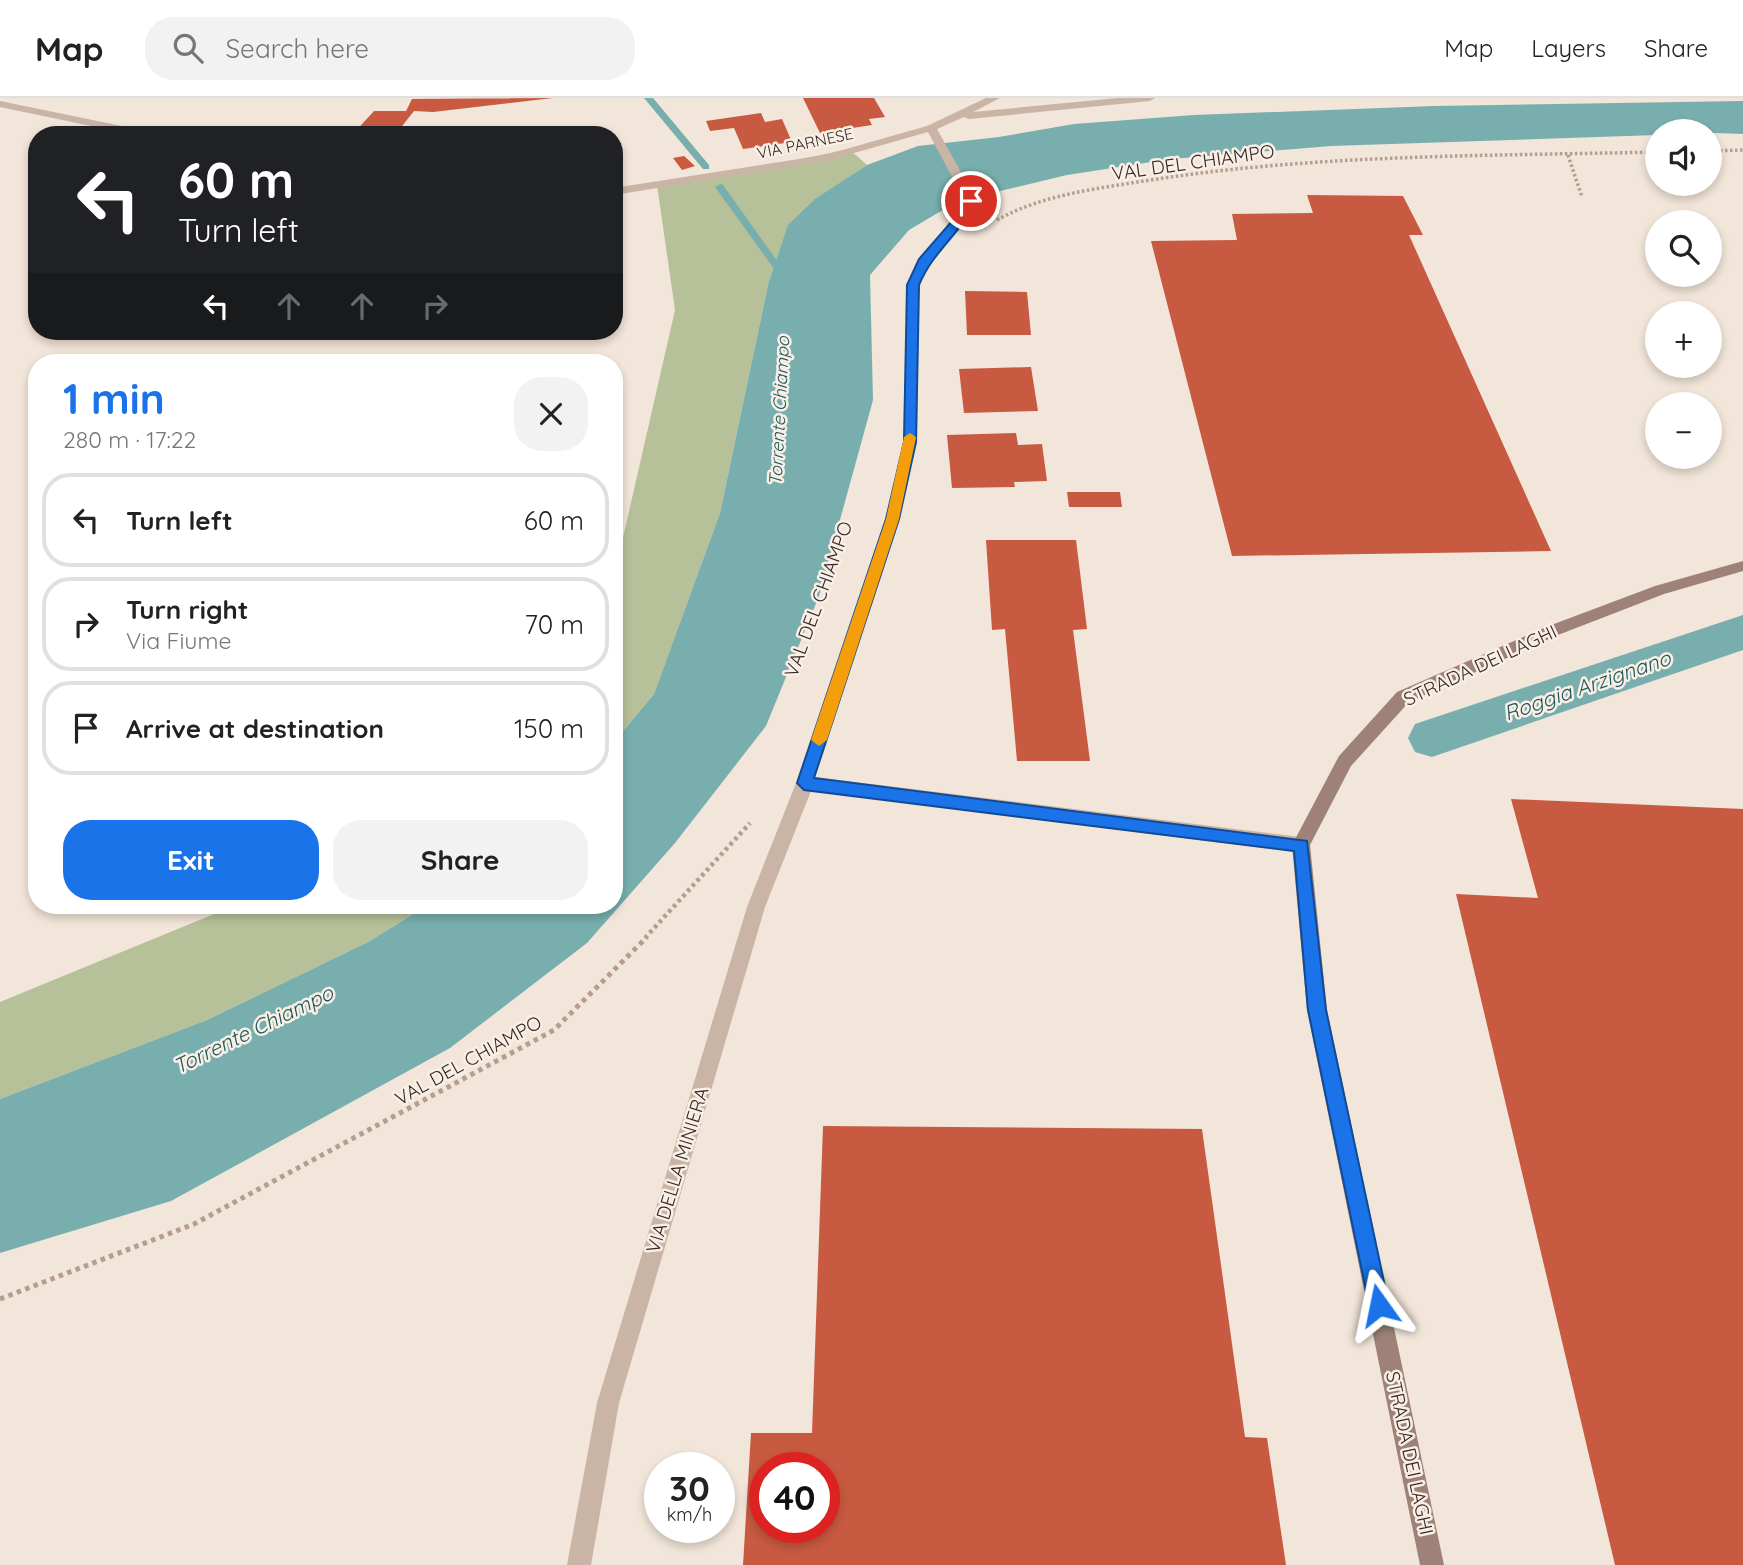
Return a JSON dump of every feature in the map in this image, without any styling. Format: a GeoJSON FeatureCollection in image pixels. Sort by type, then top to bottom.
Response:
{"type":"FeatureCollection","features":[{"type":"Feature","properties":{"kind":"street","name":"VIA PARNESE"},"geometry":{"type":"LineString","coordinates":[[623,191],[826,158],[931,128],[995,98]]}},
{"type":"Feature","properties":{"kind":"street"},"geometry":{"type":"LineString","coordinates":[[954,117],[1150,98]]}},
{"type":"Feature","properties":{"kind":"street"},"geometry":{"type":"LineString","coordinates":[[0,104],[107,126]]}},
{"type":"Feature","properties":{"kind":"street","name":"VIA DELLA MINIERA"},"geometry":{"type":"LineString","coordinates":[[579,1565],[608,1403],[756,907],[804,783],[893,519],[910,442],[913,285],[923,261],[965,214],[971,201],[931,128]]}},
{"type":"Feature","properties":{"kind":"street","name":"STRADA DEI LAGHI"},"geometry":{"type":"LineString","coordinates":[[1432,1565],[1317,1010],[1301,845],[1345,761],[1403,696],[1552,631],[1660,590],[1743,566]]}},
{"type":"Feature","properties":{"kind":"street"},"geometry":{"type":"LineString","coordinates":[[804,783],[1301,845]]}},
{"type":"Feature","properties":{"kind":"path"},"geometry":{"type":"LineString","coordinates":[[1722,151],[1743,150]]}},
{"type":"Feature","properties":{"kind":"path","name":"VAL DEL CHIAMPO"},"geometry":{"type":"LineString","coordinates":[[992,223],[1051,197],[1155,178],[1246,166],[1336,160],[1645,152]]}},
{"type":"Feature","properties":{"kind":"path"},"geometry":{"type":"LineString","coordinates":[[1568,155],[1582,197]]}},
{"type":"Feature","properties":{"kind":"path","name":"VAL DEL CHIAMPO"},"geometry":{"type":"LineString","coordinates":[[0,1299],[194,1224],[554,1030],[653,930],[751,823],[755,811]]}},
{"type":"Feature","properties":{"kind":"green space"},"geometry":{"type":"Polygon","coordinates":[[[849,149],[867,165],[816,198],[768,285],[720,513],[654,694],[623,731],[623,538],[675,310],[657,185],[739,172],[849,149]]]}},
{"type":"Feature","properties":{"kind":"green space"},"geometry":{"type":"Polygon","coordinates":[[[214,914],[413,914],[368,942],[207,1020],[0,1099],[0,1002],[214,914]]]}},
{"type":"Feature","properties":{"kind":"water","name":"Torrente Chiampo"},"geometry":{"type":"Polygon","coordinates":[[[1743,101],[1743,134],[1722,133],[1722,119],[1645,119],[1645,135],[1331,146],[1171,159],[1067,175],[958,201],[909,230],[870,275],[873,400],[819,596],[766,726],[675,843],[623,902],[623,731],[654,694],[720,513],[768,285],[788,225],[816,198],[867,165],[918,146],[999,137],[1074,124],[1194,115],[1434,106],[1743,101]]]}},
{"type":"Feature","properties":{"kind":"water","name":"Torrente Chiampo"},"geometry":{"type":"Polygon","coordinates":[[[413,914],[613,914],[587,943],[450,1048],[171,1201],[0,1253],[0,1099],[207,1020],[368,942],[413,914]]]}},
{"type":"Feature","properties":{"kind":"building"},"geometry":{"type":"Polygon","coordinates":[[[553,98],[433,112],[414,111],[402,126],[360,126],[374,111],[406,111],[412,99],[553,98]]]}},
{"type":"Feature","properties":{"kind":"building"},"geometry":{"type":"Polygon","coordinates":[[[803,98],[874,98],[885,117],[869,119],[872,125],[820,133],[803,98]]]}},
{"type":"Feature","properties":{"kind":"building"},"geometry":{"type":"Polygon","coordinates":[[[761,113],[765,122],[782,119],[792,142],[743,149],[734,128],[710,131],[706,121],[761,113]]]}},
{"type":"Feature","properties":{"kind":"building"},"geometry":{"type":"Polygon","coordinates":[[[684,156],[695,166],[682,170],[673,158],[684,156]]]}},
{"type":"Feature","properties":{"kind":"building"},"geometry":{"type":"Polygon","coordinates":[[[1307,195],[1403,196],[1423,235],[1409,235],[1551,551],[1232,556],[1151,241],[1237,240],[1232,214],[1313,213],[1307,195]]]}},
{"type":"Feature","properties":{"kind":"building"},"geometry":{"type":"Polygon","coordinates":[[[965,291],[1027,292],[1031,335],[967,335],[965,291]]]}},
{"type":"Feature","properties":{"kind":"building"},"geometry":{"type":"Polygon","coordinates":[[[1031,367],[1038,411],[964,413],[959,369],[1031,367]]]}},
{"type":"Feature","properties":{"kind":"building"},"geometry":{"type":"Polygon","coordinates":[[[1016,433],[1018,445],[1042,444],[1047,481],[1014,482],[1015,487],[952,488],[947,435],[1016,433]]]}},
{"type":"Feature","properties":{"kind":"building"},"geometry":{"type":"Polygon","coordinates":[[[1067,492],[1120,492],[1122,507],[1069,507],[1067,492]]]}},
{"type":"Feature","properties":{"kind":"building"},"geometry":{"type":"Polygon","coordinates":[[[986,540],[1076,540],[1087,629],[1073,630],[1090,761],[1017,761],[1005,629],[992,630],[986,540]]]}},
{"type":"Feature","properties":{"kind":"building"},"geometry":{"type":"Polygon","coordinates":[[[1511,799],[1743,809],[1743,1565],[1615,1565],[1456,894],[1538,898],[1511,799]]]}},
{"type":"Feature","properties":{"kind":"building"},"geometry":{"type":"Polygon","coordinates":[[[823,1126],[1202,1129],[1245,1437],[1267,1438],[1286,1565],[743,1565],[749,1466],[749,1543],[840,1543],[840,1452],[750,1452],[751,1433],[812,1433],[823,1126]]]}},
{"type":"Feature","properties":{"kind":"waterway"},"geometry":{"type":"LineString","coordinates":[[648,98],[706,167]]}},
{"type":"Feature","properties":{"kind":"waterway"},"geometry":{"type":"LineString","coordinates":[[720,187],[785,278]]}},
{"type":"Feature","properties":{"kind":"waterway","name":"Roggia Arzignano"},"geometry":{"type":"LineString","coordinates":[[1432,738],[1743,632]]}},
{"type":"Feature","properties":{"kind":"slow traffic"},"geometry":{"type":"LineString","coordinates":[[819,740],[893,519],[910,437]]}},
{"type":"Feature","properties":{"kind":"route"},"geometry":{"type":"LineString","coordinates":[[971,201],[965,214],[923,261],[913,285],[910,442],[893,519],[804,783],[1301,845],[1317,1010],[1379,1305]]}}]}
